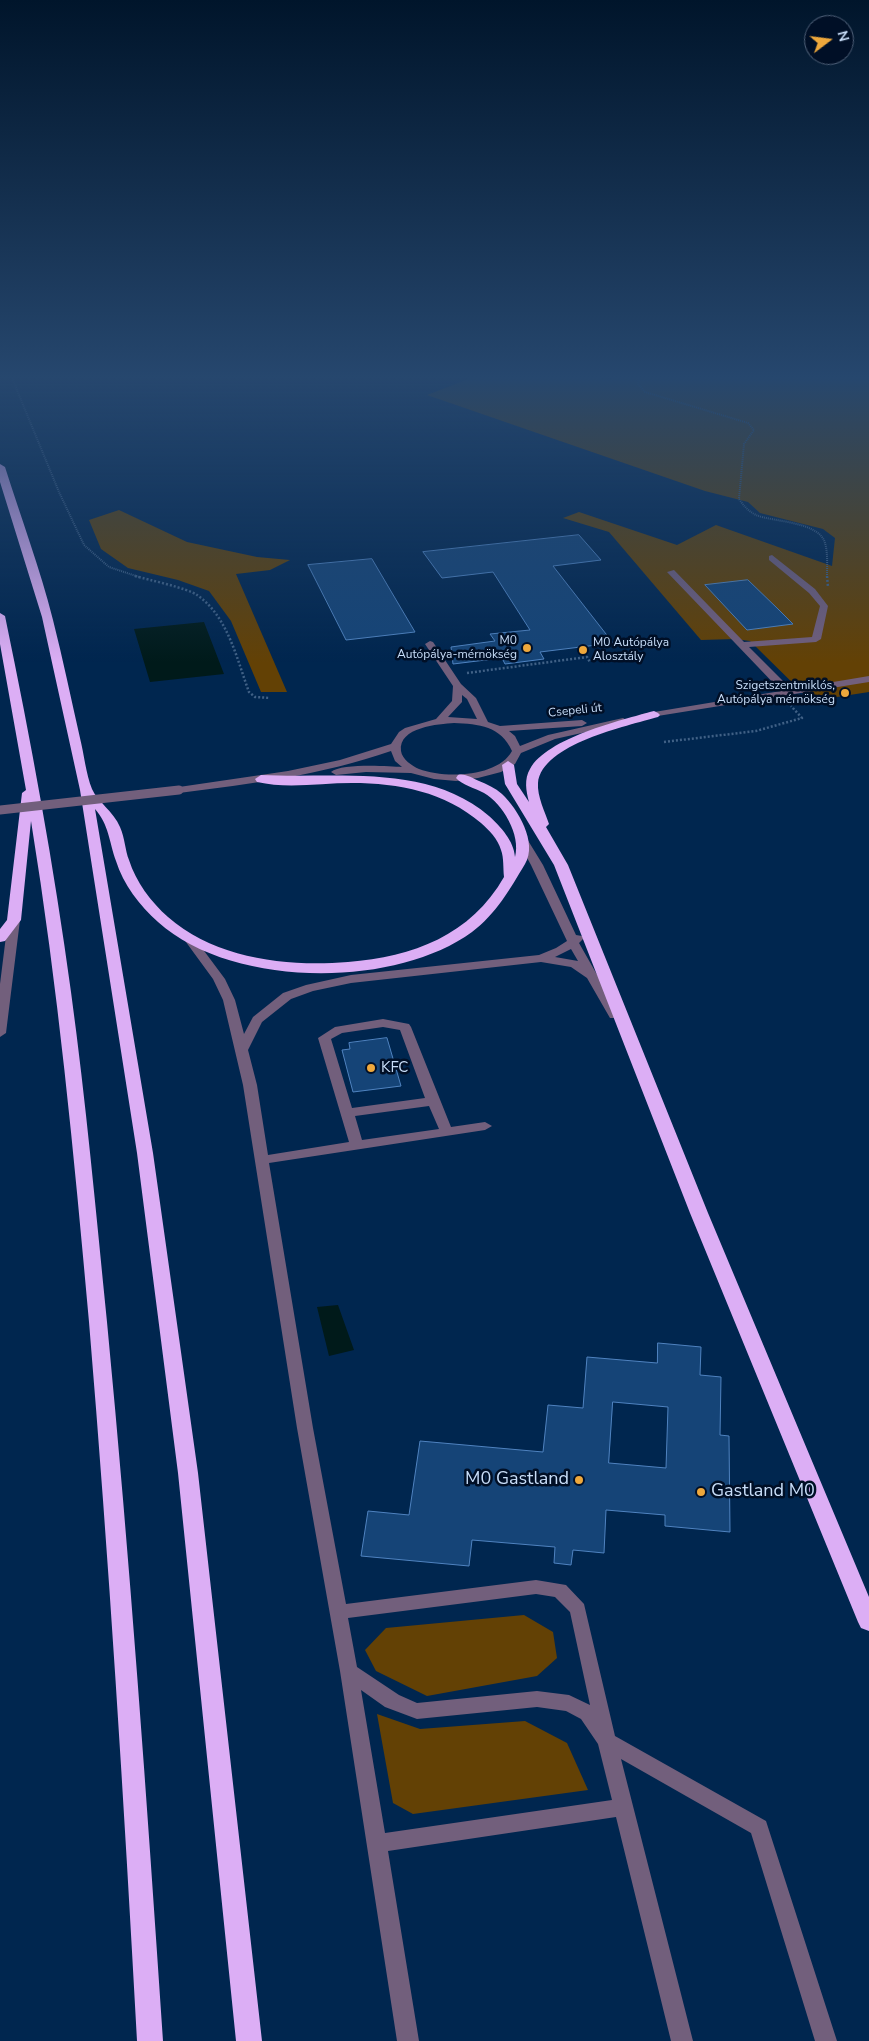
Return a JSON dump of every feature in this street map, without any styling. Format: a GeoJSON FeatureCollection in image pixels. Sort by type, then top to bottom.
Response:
{"type":"FeatureCollection","features":[{"type":"Feature","properties":{"kind":"highway"},"geometry":{"type":"LineString","coordinates":[[2,473],[47,617],[86,790],[145,1153],[186,1453],[249,2041]]}},
{"type":"Feature","properties":{"kind":"highway"},"geometry":{"type":"LineString","coordinates":[[0,616],[30,769],[64,996],[86,1193],[116,1528],[135,1781],[150,2041]]}},
{"type":"Feature","properties":{"kind":"highway"},"geometry":{"type":"LineString","coordinates":[[546,838],[532,783],[536,767],[549,754],[564,745],[654,715]]}},
{"type":"Feature","properties":{"kind":"highway"},"geometry":{"type":"LineString","coordinates":[[508,764],[511,784],[561,865],[631,1046],[728,1286],[869,1622]]}},
{"type":"Feature","properties":{"kind":"highway"},"geometry":{"type":"LineString","coordinates":[[0,938],[14,920],[21,871],[30,769]]}},
{"type":"Feature","properties":{"kind":"highway"},"geometry":{"type":"LineString","coordinates":[[261,779],[303,781],[353,778],[385,780],[413,785],[449,795],[473,808],[495,828],[508,850],[511,877]]}},
{"type":"Feature","properties":{"kind":"highway"},"geometry":{"type":"LineString","coordinates":[[86,790],[114,825],[123,860],[137,888],[156,913],[172,927],[209,948],[273,965],[349,968],[411,956],[449,940],[490,910],[511,877],[523,854],[520,836],[503,803],[491,792],[462,778]]}},
{"type":"Feature","properties":{"kind":"street"},"geometry":{"type":"LineString","coordinates":[[742,645],[816,639],[824,606],[812,591],[772,558]]}},
{"type":"Feature","properties":{"kind":"street"},"geometry":{"type":"LineString","coordinates":[[671,572],[742,645],[783,692]]}},
{"type":"Feature","properties":{"kind":"street"},"geometry":{"type":"LineString","coordinates":[[430,644],[455,682],[471,698],[484,724]]}},
{"type":"Feature","properties":{"kind":"street","name":"Csepeli út"},"geometry":{"type":"LineString","coordinates":[[517,750],[552,736],[654,715],[867,679]]}},
{"type":"Feature","properties":{"kind":"street"},"geometry":{"type":"LineString","coordinates":[[439,721],[457,702],[455,682]]}},
{"type":"Feature","properties":{"kind":"street","name":"Csepeli út"},"geometry":{"type":"LineString","coordinates":[[499,729],[545,727],[654,715]]}},
{"type":"Feature","properties":{"kind":"street"},"geometry":{"type":"LineString","coordinates":[[261,779],[366,769],[414,770],[445,778],[462,778],[496,771],[514,758],[517,750],[515,743],[509,735],[499,729],[470,721],[439,721],[409,730],[399,738],[395,746],[396,755],[402,763],[414,770]]}},
{"type":"Feature","properties":{"kind":"street"},"geometry":{"type":"LineString","coordinates":[[0,810],[261,779],[326,768],[369,756],[395,746]]}},
{"type":"Feature","properties":{"kind":"street"},"geometry":{"type":"LineString","coordinates":[[520,836],[537,865],[573,942],[631,1046]]}},
{"type":"Feature","properties":{"kind":"street"},"geometry":{"type":"LineString","coordinates":[[242,1049],[257,1020],[287,996],[310,988],[351,980],[541,958],[560,951],[573,942],[581,934],[582,918]]}},
{"type":"Feature","properties":{"kind":"street"},"geometry":{"type":"LineString","coordinates":[[0,1033],[14,920]]}},
{"type":"Feature","properties":{"kind":"street"},"geometry":{"type":"LineString","coordinates":[[189,938],[219,979],[229,1000],[250,1084],[305,1428],[349,1671],[408,2041]]}},
{"type":"Feature","properties":{"kind":"street"},"geometry":{"type":"LineString","coordinates":[[541,958],[575,964],[594,977]]}},
{"type":"Feature","properties":{"kind":"street"},"geometry":{"type":"LineString","coordinates":[[357,1146],[324,1038],[339,1030],[383,1023],[405,1028],[447,1132]]}},
{"type":"Feature","properties":{"kind":"street"},"geometry":{"type":"LineString","coordinates":[[348,1113],[433,1101]]}},
{"type":"Feature","properties":{"kind":"street"},"geometry":{"type":"LineString","coordinates":[[263,1160],[485,1126]]}},
{"type":"Feature","properties":{"kind":"street"},"geometry":{"type":"LineString","coordinates":[[337,1612],[536,1587],[560,1590],[578,1609],[608,1741],[682,2041]]}},
{"type":"Feature","properties":{"kind":"street"},"geometry":{"type":"LineString","coordinates":[[349,1671],[392,1701],[417,1712],[537,1699],[569,1702],[588,1713],[608,1741],[759,1826],[826,2041]]}},
{"type":"Feature","properties":{"kind":"street"},"geometry":{"type":"LineString","coordinates":[[376,1844],[624,1807]]}},
{"type":"Feature","properties":{"kind":"path"},"geometry":{"type":"LineString","coordinates":[[50,473],[84,545],[92,554],[109,568],[196,594],[205,600],[222,625],[249,692],[255,697],[270,698]]}},
{"type":"Feature","properties":{"kind":"path"},"geometry":{"type":"LineString","coordinates":[[741,473],[739,499],[742,507],[749,512],[810,529],[823,537],[825,541],[828,583],[824,606]]}},
{"type":"Feature","properties":{"kind":"path"},"geometry":{"type":"LineString","coordinates":[[455,682],[466,673],[587,657],[590,662]]}},
{"type":"Feature","properties":{"kind":"path"},"geometry":{"type":"LineString","coordinates":[[664,742],[756,731],[802,718],[783,692]]}},
{"type":"Feature","properties":{"kind":"shaded area"},"geometry":{"type":"Polygon","coordinates":[[[654,473],[869,473],[869,692],[811,701],[750,641],[735,639],[701,640],[609,532],[563,518],[579,512],[677,545],[716,525],[832,566],[835,538],[823,529],[760,513],[748,502],[705,491],[654,473]]]}},
{"type":"Feature","properties":{"kind":"shaded area"},"geometry":{"type":"Polygon","coordinates":[[[119,510],[187,542],[257,557],[290,560],[270,570],[236,574],[287,692],[261,692],[231,621],[209,591],[178,580],[128,568],[101,549],[89,520],[119,510]]]}},
{"type":"Feature","properties":{"kind":"shaded area"},"geometry":{"type":"Polygon","coordinates":[[[204,622],[224,674],[150,682],[134,629],[204,622]]]}},
{"type":"Feature","properties":{"kind":"shaded area"},"geometry":{"type":"Polygon","coordinates":[[[338,1305],[354,1350],[329,1356],[317,1307],[338,1305]]]}},
{"type":"Feature","properties":{"kind":"shaded area"},"geometry":{"type":"Polygon","coordinates":[[[524,1615],[553,1632],[557,1658],[537,1676],[427,1696],[376,1671],[365,1650],[386,1628],[524,1615]]]}},
{"type":"Feature","properties":{"kind":"shaded area"},"geometry":{"type":"Polygon","coordinates":[[[377,1714],[420,1729],[525,1721],[567,1743],[588,1790],[413,1814],[393,1803],[377,1714]]]}},
{"type":"Feature","properties":{"kind":"building"},"geometry":{"type":"Polygon","coordinates":[[[579,535],[601,560],[553,566],[613,643],[540,652],[544,659],[505,664],[502,658],[453,664],[451,647],[495,641],[490,634],[530,630],[493,572],[442,578],[423,552],[579,535]]]}},
{"type":"Feature","properties":{"kind":"building"},"geometry":{"type":"Polygon","coordinates":[[[372,559],[415,632],[346,640],[308,565],[372,559]]]}},
{"type":"Feature","properties":{"kind":"building"},"geometry":{"type":"Polygon","coordinates":[[[748,580],[793,624],[747,630],[705,585],[748,580]]]}},
{"type":"Feature","properties":{"kind":"building","name":"KFC"},"geometry":{"type":"Polygon","coordinates":[[[387,1038],[401,1086],[353,1092],[342,1050],[350,1049],[349,1043],[387,1038]]]}},
{"type":"Feature","properties":{"kind":"building"},"geometry":{"type":"Polygon","coordinates":[[[658,1343],[701,1347],[700,1375],[721,1377],[720,1435],[729,1436],[730,1532],[665,1526],[665,1515],[606,1510],[604,1553],[573,1550],[571,1565],[554,1563],[555,1547],[472,1540],[469,1566],[361,1556],[368,1511],[409,1515],[420,1441],[543,1452],[548,1405],[583,1408],[587,1357],[657,1363],[658,1343]],[[613,1402],[609,1463],[666,1468],[668,1407],[613,1402]]]}},
{"type":"Feature","properties":{"kind":"place","name":"M0 Autópálya-mérnökség"},"geometry":{"type":"Point","coordinates":[527,648]}},
{"type":"Feature","properties":{"kind":"place","name":"M0 Autópálya Alosztály"},"geometry":{"type":"Point","coordinates":[583,650]}},
{"type":"Feature","properties":{"kind":"place","name":"Szigetszentmiklós, Autópálya mérnökség"},"geometry":{"type":"Point","coordinates":[845,693]}},
{"type":"Feature","properties":{"kind":"place","name":"KFC"},"geometry":{"type":"Point","coordinates":[371,1068]}},
{"type":"Feature","properties":{"kind":"place","name":"M0 Gastland"},"geometry":{"type":"Point","coordinates":[579,1480]}},
{"type":"Feature","properties":{"kind":"place","name":"Gastland M0"},"geometry":{"type":"Point","coordinates":[701,1492]}}]}
